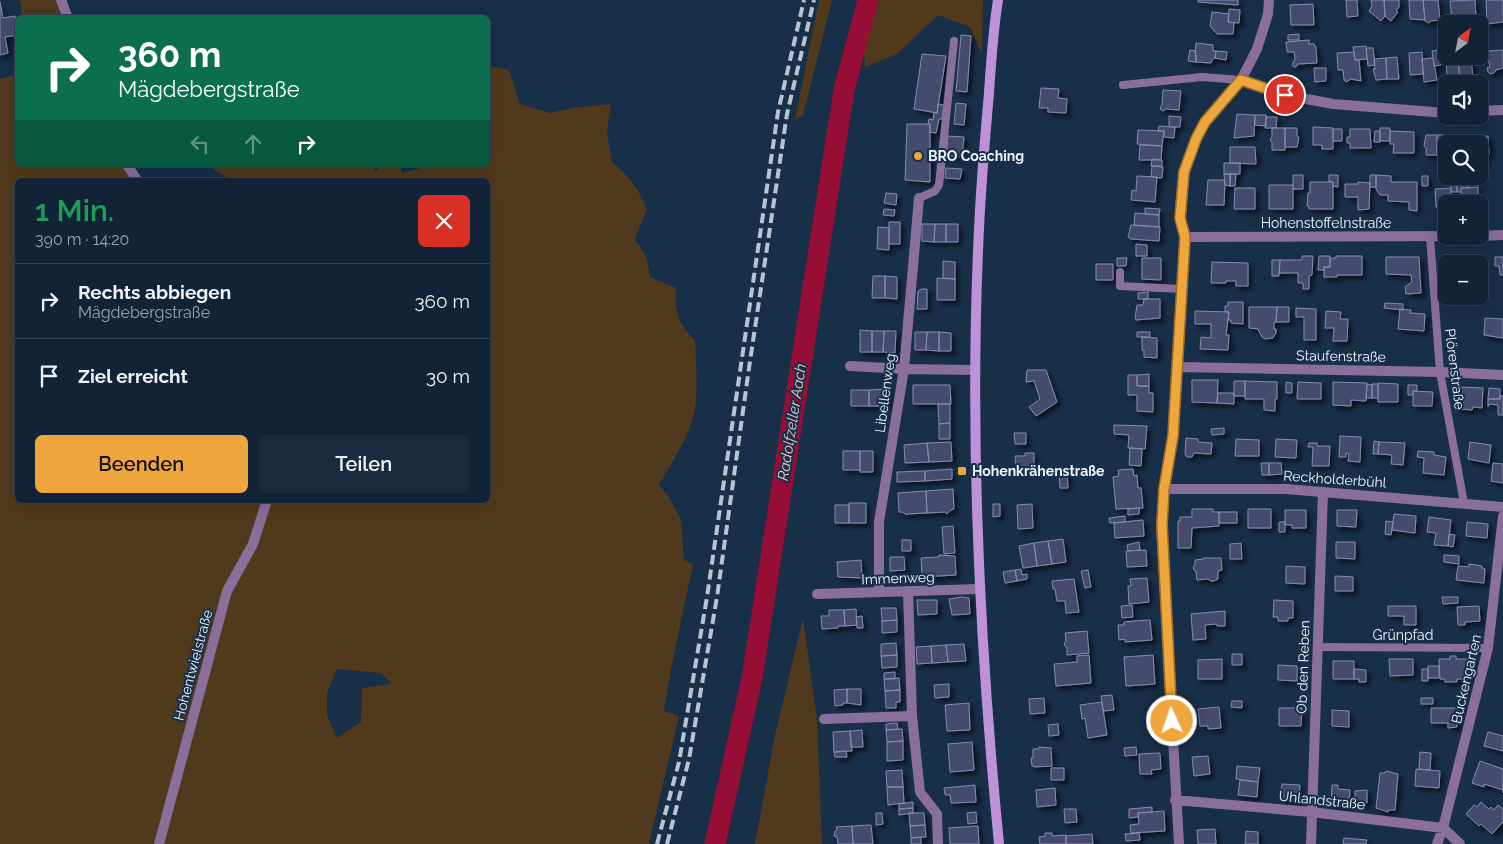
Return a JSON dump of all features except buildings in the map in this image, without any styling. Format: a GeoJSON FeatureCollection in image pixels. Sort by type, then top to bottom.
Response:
{"type":"FeatureCollection","features":[{"type":"Feature","properties":{"kind":"main road"},"geometry":{"type":"LineString","coordinates":[[997,2],[981,174],[976,293],[974,423],[979,589],[988,730],[999,844]]}},
{"type":"Feature","properties":{"kind":"street"},"geometry":{"type":"LineString","coordinates":[[60,0],[67,15]]}},
{"type":"Feature","properties":{"kind":"street"},"geometry":{"type":"LineString","coordinates":[[1179,844],[1162,525],[1164,489],[1173,436],[1178,367],[1185,237],[1180,218],[1184,172],[1196,139],[1205,122],[1241,80],[1257,49],[1268,14],[1269,0]]}},
{"type":"Feature","properties":{"kind":"street"},"geometry":{"type":"LineString","coordinates":[[1241,80],[1285,95],[1333,104],[1438,112]]}},
{"type":"Feature","properties":{"kind":"street"},"geometry":{"type":"LineString","coordinates":[[1488,111],[1503,110]]}},
{"type":"Feature","properties":{"kind":"street"},"geometry":{"type":"LineString","coordinates":[[128,167],[136,178]]}},
{"type":"Feature","properties":{"kind":"street","name":"Libellenweg"},"geometry":{"type":"LineString","coordinates":[[879,591],[879,522],[904,369],[919,198]]}},
{"type":"Feature","properties":{"kind":"street"},"geometry":{"type":"LineString","coordinates":[[1488,236],[1503,236]]}},
{"type":"Feature","properties":{"kind":"street","name":"Hohenstoffelnstraße"},"geometry":{"type":"LineString","coordinates":[[1185,237],[1438,237]]}},
{"type":"Feature","properties":{"kind":"street"},"geometry":{"type":"LineString","coordinates":[[850,366],[974,370]]}},
{"type":"Feature","properties":{"kind":"street","name":"Staufenstraße"},"geometry":{"type":"LineString","coordinates":[[1178,367],[1440,372],[1503,376]]}},
{"type":"Feature","properties":{"kind":"street","name":"Reckholderbühl"},"geometry":{"type":"LineString","coordinates":[[1164,489],[1286,489],[1503,506]]}},
{"type":"Feature","properties":{"kind":"street","name":"Ob den Reben"},"geometry":{"type":"LineString","coordinates":[[1311,844],[1323,492]]}},
{"type":"Feature","properties":{"kind":"street","name":"Hohentwielstraße"},"geometry":{"type":"LineString","coordinates":[[159,844],[227,591],[254,544],[266,503]]}},
{"type":"Feature","properties":{"kind":"street","name":"Buckengarten"},"geometry":{"type":"LineString","coordinates":[[1437,844],[1443,828],[1488,648],[1503,516]]}},
{"type":"Feature","properties":{"kind":"street","name":"Immenweg"},"geometry":{"type":"LineString","coordinates":[[817,594],[979,589]]}},
{"type":"Feature","properties":{"kind":"street"},"geometry":{"type":"LineString","coordinates":[[908,591],[912,716],[920,792],[937,814],[938,844]]}},
{"type":"Feature","properties":{"kind":"street"},"geometry":{"type":"LineString","coordinates":[[824,719],[912,716]]}},
{"type":"Feature","properties":{"kind":"street","name":"Uhlandstraße"},"geometry":{"type":"LineString","coordinates":[[1176,800],[1311,812],[1443,828]]}},
{"type":"Feature","properties":{"kind":"street"},"geometry":{"type":"LineString","coordinates":[[1443,828],[1460,844]]}},
{"type":"Feature","properties":{"kind":"lane"},"geometry":{"type":"LineString","coordinates":[[919,198],[934,191],[939,185],[954,41]]}},
{"type":"Feature","properties":{"kind":"lane"},"geometry":{"type":"LineString","coordinates":[[1123,85],[1202,77],[1241,80]]}},
{"type":"Feature","properties":{"kind":"lane","name":"Plörenstraße"},"geometry":{"type":"LineString","coordinates":[[1430,237],[1440,372],[1464,503]]}},
{"type":"Feature","properties":{"kind":"lane"},"geometry":{"type":"LineString","coordinates":[[1120,272],[1120,286],[1181,289]]}},
{"type":"Feature","properties":{"kind":"lane","name":"Grünpfad"},"geometry":{"type":"LineString","coordinates":[[1317,647],[1488,648]]}},
{"type":"Feature","properties":{"kind":"shaded area"},"geometry":{"type":"Polygon","coordinates":[[[20,0],[61,0],[67,15],[23,15],[20,0]]]}},
{"type":"Feature","properties":{"kind":"shaded area"},"geometry":{"type":"Polygon","coordinates":[[[819,0],[832,0],[803,115],[795,120],[819,0]]]}},
{"type":"Feature","properties":{"kind":"shaded area"},"geometry":{"type":"Polygon","coordinates":[[[860,0],[983,0],[982,55],[970,27],[938,15],[897,54],[865,67],[860,0]]]}},
{"type":"Feature","properties":{"kind":"shaded area"},"geometry":{"type":"Polygon","coordinates":[[[490,66],[509,70],[520,104],[550,113],[572,108],[611,104],[607,132],[612,162],[633,183],[647,209],[635,239],[647,258],[650,277],[676,288],[678,317],[685,329],[695,340],[697,390],[693,418],[682,444],[659,485],[669,497],[681,520],[684,560],[693,564],[664,711],[679,716],[649,844],[0,844],[0,79],[15,75],[15,167],[128,167],[136,178],[15,178],[15,503],[490,503],[490,178],[229,178],[212,167],[374,167],[375,172],[379,167],[400,167],[402,173],[418,169],[419,167],[490,167],[490,66]],[[337,669],[327,693],[327,715],[337,738],[361,722],[362,688],[392,684],[381,673],[337,669]]]}},
{"type":"Feature","properties":{"kind":"shaded area"},"geometry":{"type":"Polygon","coordinates":[[[803,618],[817,720],[822,844],[755,844],[775,735],[803,618]]]}},
{"type":"Feature","properties":{"kind":"waterway","name":"Radolfzeller Aach"},"geometry":{"type":"LineString","coordinates":[[715,844],[752,678],[844,90],[868,0]]}},
{"type":"Feature","properties":{"kind":"railway"},"geometry":{"type":"LineString","coordinates":[[657,844],[679,762],[707,597],[778,112],[804,0]]}},
{"type":"Feature","properties":{"kind":"railway"},"geometry":{"type":"LineString","coordinates":[[667,844],[689,759],[717,597],[787,114],[814,0]]}},
{"type":"Feature","properties":{"kind":"place","name":"BRO Coaching"},"geometry":{"type":"Point","coordinates":[918,156]}},
{"type":"Feature","properties":{"kind":"place","name":"Hohenkrähenstraße"},"geometry":{"type":"Point","coordinates":[962,471]}},
{"type":"Feature","properties":{"kind":"route"},"geometry":{"type":"LineString","coordinates":[[1172,721],[1162,525],[1164,489],[1173,436],[1178,367],[1185,237],[1180,218],[1184,172],[1196,139],[1205,122],[1241,80],[1285,95]]}}]}
